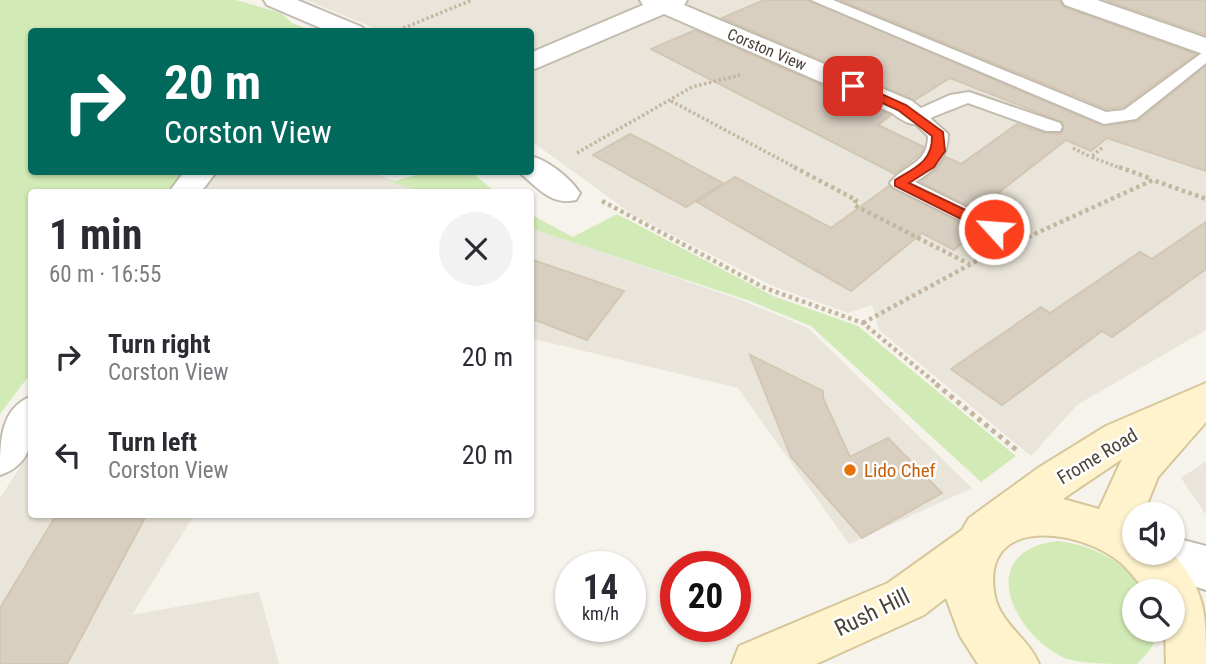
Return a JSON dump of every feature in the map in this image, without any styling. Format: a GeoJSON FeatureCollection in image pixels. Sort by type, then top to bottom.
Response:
{"type":"FeatureCollection","features":[{"type":"Feature","properties":{"kind":"street"},"geometry":{"type":"LineString","coordinates":[[276,0],[343,28]]}},
{"type":"Feature","properties":{"kind":"street"},"geometry":{"type":"LineString","coordinates":[[1074,0],[1206,47]]}},
{"type":"Feature","properties":{"kind":"street","name":"Corston View"},"geometry":{"type":"LineString","coordinates":[[534,61],[663,2],[902,107],[917,117]]}},
{"type":"Feature","properties":{"kind":"street","name":"Frome Road"},"geometry":{"type":"LineString","coordinates":[[988,534],[1054,481],[1121,438],[1204,400]]}},
{"type":"Feature","properties":{"kind":"street","name":"Frome Road"},"geometry":{"type":"LineString","coordinates":[[1127,502],[1126,496],[1141,466],[1204,400]]}},
{"type":"Feature","properties":{"kind":"street"},"geometry":{"type":"LineString","coordinates":[[0,457],[28,418]]}},
{"type":"Feature","properties":{"kind":"street"},"geometry":{"type":"LineString","coordinates":[[1013,664],[981,625],[969,595],[968,568],[988,534],[1024,516],[1052,515],[1083,521],[1122,540]]}},
{"type":"Feature","properties":{"kind":"street","name":"Rush Hill"},"geometry":{"type":"LineString","coordinates":[[758,664],[906,599],[988,534]]}},
{"type":"Feature","properties":{"kind":"street"},"geometry":{"type":"LineString","coordinates":[[1185,562],[1206,568]]}},
{"type":"Feature","properties":{"kind":"street"},"geometry":{"type":"LineString","coordinates":[[1155,565],[1178,593],[1191,621],[1197,652]]}},
{"type":"Feature","properties":{"kind":"lane"},"geometry":{"type":"LineString","coordinates":[[820,0],[1104,118],[1129,115],[1206,55]]}},
{"type":"Feature","properties":{"kind":"lane"},"geometry":{"type":"LineString","coordinates":[[917,117],[956,99],[970,97],[1053,127]]}},
{"type":"Feature","properties":{"kind":"lane","name":"Corston View"},"geometry":{"type":"LineString","coordinates":[[917,117],[938,134],[939,151],[929,164],[900,183],[994,229]]}},
{"type":"Feature","properties":{"kind":"path"},"geometry":{"type":"LineString","coordinates":[[404,28],[472,0]]}},
{"type":"Feature","properties":{"kind":"path"},"geometry":{"type":"LineString","coordinates":[[545,177],[708,80],[726,82],[780,54]]}},
{"type":"Feature","properties":{"kind":"path"},"geometry":{"type":"LineString","coordinates":[[671,101],[856,200],[854,205],[969,264]]}},
{"type":"Feature","properties":{"kind":"path"},"geometry":{"type":"LineString","coordinates":[[1129,115],[1127,127],[1091,156],[1206,199]]}},
{"type":"Feature","properties":{"kind":"path"},"geometry":{"type":"LineString","coordinates":[[545,177],[596,197],[765,288],[863,323],[1054,481]]}},
{"type":"Feature","properties":{"kind":"path"},"geometry":{"type":"LineString","coordinates":[[1018,242],[1153,180]]}},
{"type":"Feature","properties":{"kind":"path"},"geometry":{"type":"LineString","coordinates":[[863,323],[993,253]]}},
{"type":"Feature","properties":{"kind":"shaded area"},"geometry":{"type":"Polygon","coordinates":[[[306,0],[1206,0],[1206,330],[1077,405],[1031,456],[879,330],[872,305],[848,313],[773,286],[633,215],[534,143],[534,28],[374,28],[306,0]]]}},
{"type":"Feature","properties":{"kind":"shaded area"},"geometry":{"type":"Polygon","coordinates":[[[212,175],[378,175],[420,189],[203,189],[212,175]]]}},
{"type":"Feature","properties":{"kind":"shaded area"},"geometry":{"type":"Polygon","coordinates":[[[534,228],[744,301],[808,328],[972,488],[849,544],[738,388],[534,339],[534,228]]]}},
{"type":"Feature","properties":{"kind":"shaded area"},"geometry":{"type":"Polygon","coordinates":[[[28,455],[28,518],[192,518],[132,615],[259,592],[279,664],[0,664],[0,498],[28,455]]]}},
{"type":"Feature","properties":{"kind":"shaded area"},"geometry":{"type":"Polygon","coordinates":[[[1206,461],[1206,515],[1181,478],[1206,461]]]}},
{"type":"Feature","properties":{"kind":"green space"},"geometry":{"type":"Polygon","coordinates":[[[0,0],[236,0],[281,13],[292,23],[304,28],[28,28],[28,175],[182,175],[170,189],[28,189],[28,377],[0,414],[0,0]]]}},
{"type":"Feature","properties":{"kind":"green space"},"geometry":{"type":"Polygon","coordinates":[[[416,175],[475,175],[492,189],[413,189],[391,182],[416,175]]]}},
{"type":"Feature","properties":{"kind":"green space"},"geometry":{"type":"Polygon","coordinates":[[[617,214],[773,296],[858,326],[1016,456],[981,482],[811,326],[750,301],[534,229],[534,216],[573,237],[617,214]]]}},
{"type":"Feature","properties":{"kind":"green space"},"geometry":{"type":"Polygon","coordinates":[[[1057,541],[1083,546],[1107,556],[1136,579],[1122,579],[1122,642],[1154,642],[1137,664],[1092,663],[1067,659],[1048,648],[1031,632],[1018,614],[1010,596],[1009,577],[1016,561],[1031,548],[1057,541]]]}},
{"type":"Feature","properties":{"kind":"building"},"geometry":{"type":"Polygon","coordinates":[[[764,0],[809,0],[1103,126],[1138,121],[1206,66],[1206,171],[1107,138],[1091,151],[1066,140],[998,193],[1014,201],[993,218],[920,182],[936,170],[946,157],[961,164],[1017,124],[1045,133],[1060,134],[1064,128],[1062,122],[950,78],[915,100],[722,18],[764,0]]]}},
{"type":"Feature","properties":{"kind":"building"},"geometry":{"type":"Polygon","coordinates":[[[840,0],[1059,0],[1064,7],[1196,54],[1123,107],[1106,109],[840,0]]]}},
{"type":"Feature","properties":{"kind":"building"},"geometry":{"type":"Polygon","coordinates":[[[1105,0],[1206,0],[1206,35],[1105,0]]]}},
{"type":"Feature","properties":{"kind":"building"},"geometry":{"type":"Polygon","coordinates":[[[695,30],[891,115],[878,125],[924,147],[922,152],[895,174],[651,49],[695,30]]]}},
{"type":"Feature","properties":{"kind":"building"},"geometry":{"type":"Polygon","coordinates":[[[630,134],[723,183],[686,207],[593,155],[630,134]]]}},
{"type":"Feature","properties":{"kind":"building"},"geometry":{"type":"Polygon","coordinates":[[[735,177],[831,228],[889,186],[976,231],[954,250],[922,233],[851,291],[697,202],[735,177]]]}},
{"type":"Feature","properties":{"kind":"building"},"geometry":{"type":"Polygon","coordinates":[[[1206,222],[1206,269],[1112,337],[1102,331],[1002,405],[951,369],[1041,307],[1050,313],[1140,252],[1152,259],[1206,222]]]}},
{"type":"Feature","properties":{"kind":"building"},"geometry":{"type":"Polygon","coordinates":[[[534,260],[624,291],[587,340],[534,320],[534,260]]]}},
{"type":"Feature","properties":{"kind":"building"},"geometry":{"type":"Polygon","coordinates":[[[750,355],[823,391],[823,398],[850,457],[888,438],[942,493],[862,538],[791,457],[750,355]]]}},
{"type":"Feature","properties":{"kind":"building"},"geometry":{"type":"Polygon","coordinates":[[[55,518],[145,518],[67,664],[0,664],[0,608],[55,518]]]}},
{"type":"Feature","properties":{"kind":"place","name":"Lido Chef"},"geometry":{"type":"Point","coordinates":[850,470]}},
{"type":"Feature","properties":{"kind":"route"},"geometry":{"type":"LineString","coordinates":[[853,86],[902,107],[938,134],[939,151],[929,164],[900,183],[994,229]]}}]}
